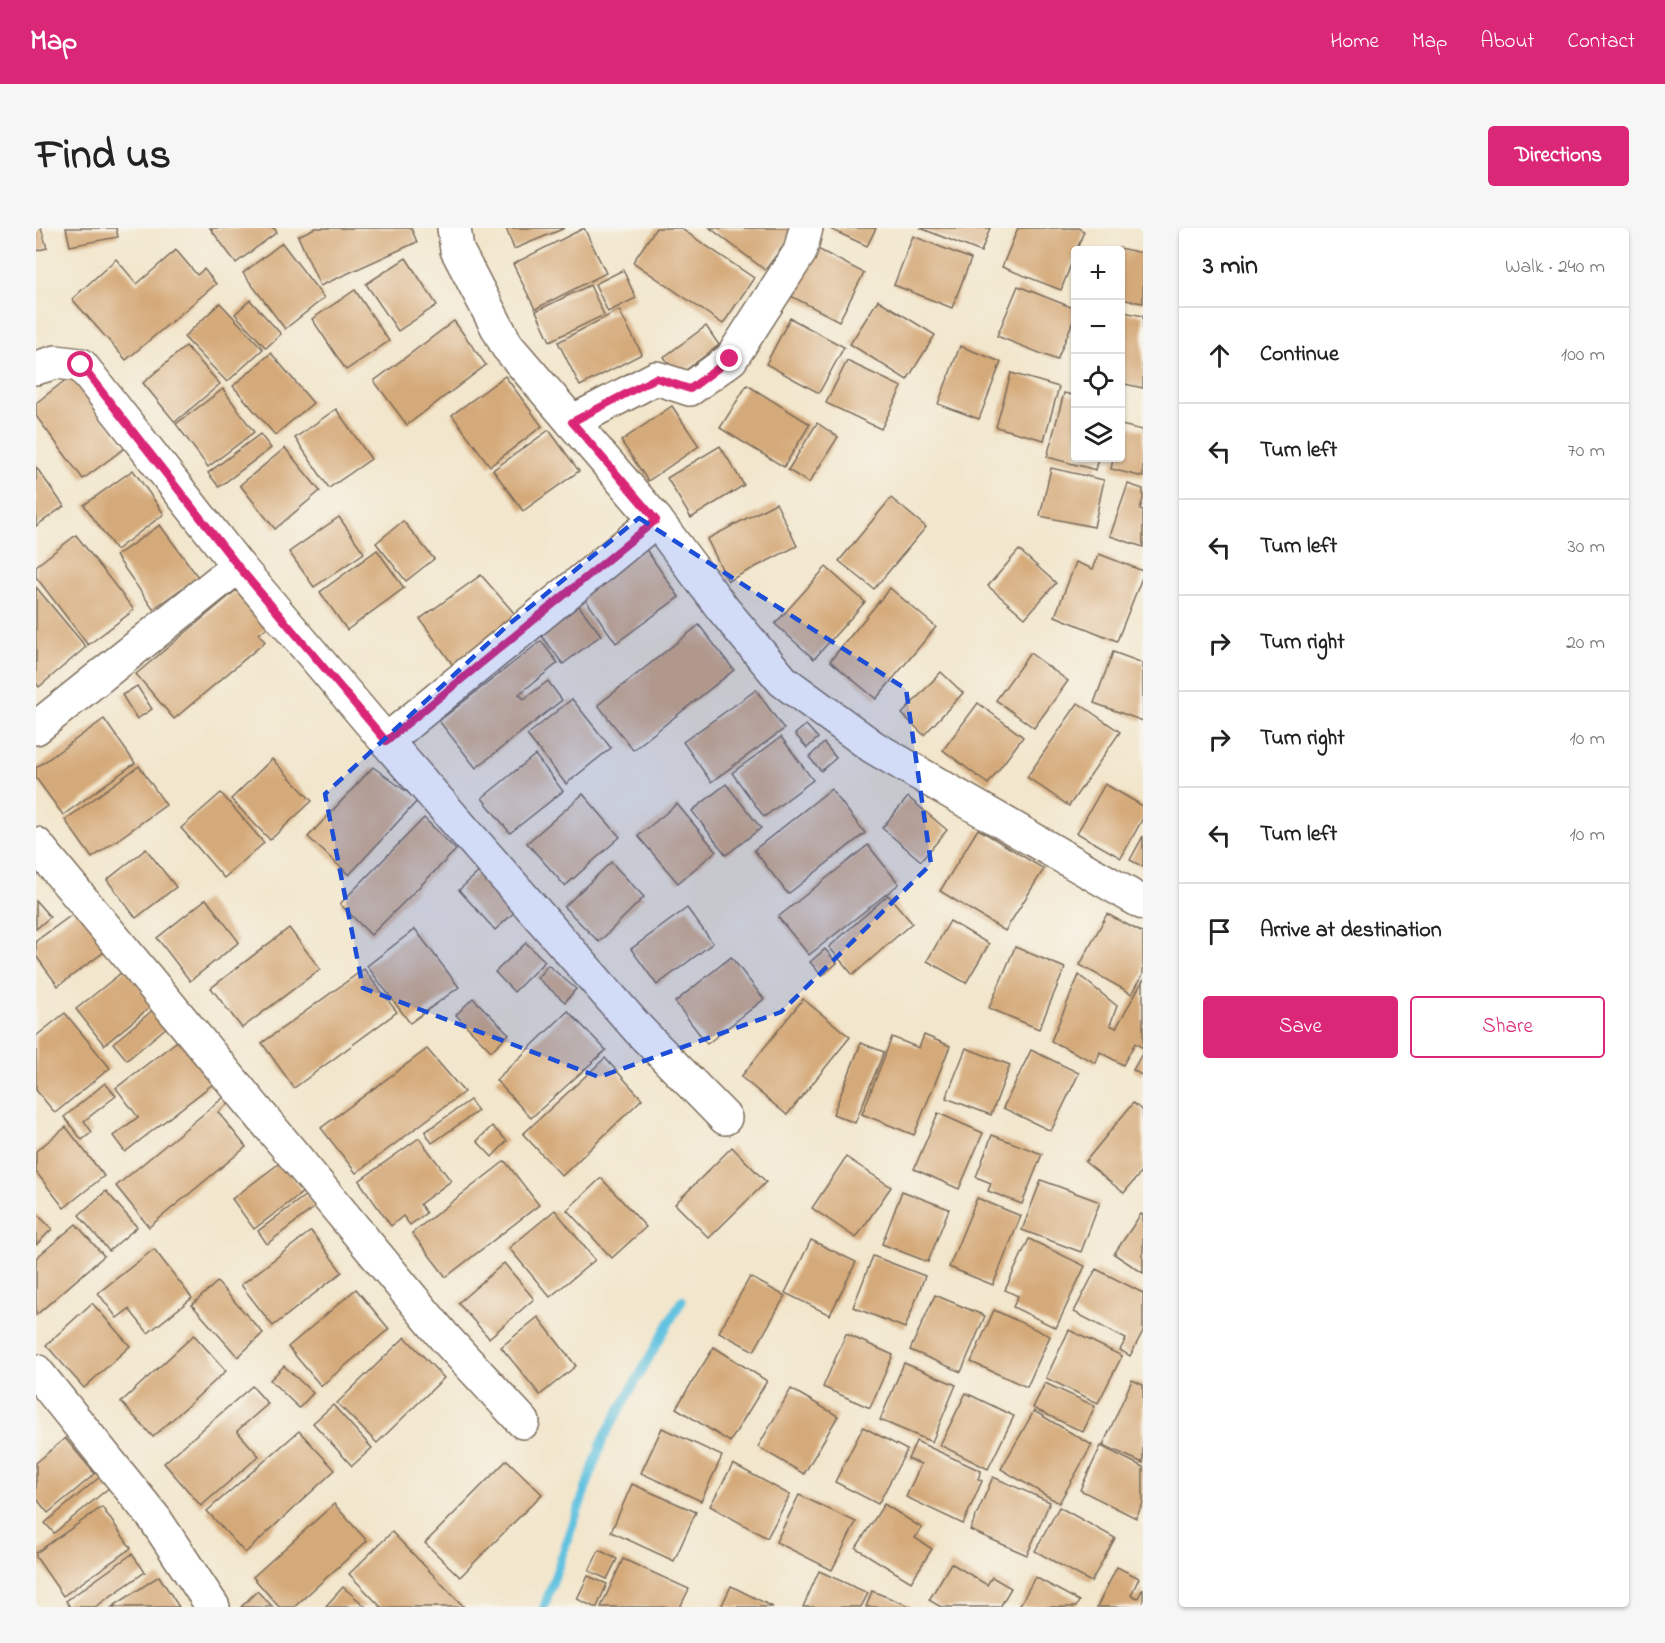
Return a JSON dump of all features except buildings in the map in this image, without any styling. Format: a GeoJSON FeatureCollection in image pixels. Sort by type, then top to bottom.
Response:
{"type":"FeatureCollection","features":[{"type":"Feature","properties":{"kind":"street"},"geometry":{"type":"LineString","coordinates":[[454,228],[457,250],[507,346],[656,520],[723,609],[783,681],[873,747],[1143,903]]}},
{"type":"Feature","properties":{"kind":"street"},"geometry":{"type":"LineString","coordinates":[[572,422],[656,378],[690,389],[730,359],[800,252],[806,228]]}},
{"type":"Feature","properties":{"kind":"street"},"geometry":{"type":"LineString","coordinates":[[36,368],[56,362],[81,365],[238,566],[386,741],[639,1030],[725,1118]]}},
{"type":"Feature","properties":{"kind":"street"},"geometry":{"type":"LineString","coordinates":[[386,741],[656,520]]}},
{"type":"Feature","properties":{"kind":"street"},"geometry":{"type":"LineString","coordinates":[[36,728],[238,566]]}},
{"type":"Feature","properties":{"kind":"street"},"geometry":{"type":"LineString","coordinates":[[36,844],[445,1338],[523,1422]]}},
{"type":"Feature","properties":{"kind":"street"},"geometry":{"type":"LineString","coordinates":[[36,1371],[155,1518],[213,1607]]}},
{"type":"Feature","properties":{"kind":"highlighted area"},"geometry":{"type":"Polygon","coordinates":[[[639,518],[906,689],[931,864],[781,1012],[599,1077],[363,988],[325,794],[508,625],[639,518]]]}},
{"type":"Feature","properties":{"kind":"waterway"},"geometry":{"type":"LineString","coordinates":[[544,1607],[603,1439],[682,1300]]}},
{"type":"Feature","properties":{"kind":"route"},"geometry":{"type":"LineString","coordinates":[[81,365],[238,566],[386,741],[656,520],[572,422],[656,378],[690,389],[730,359]]}}]}
